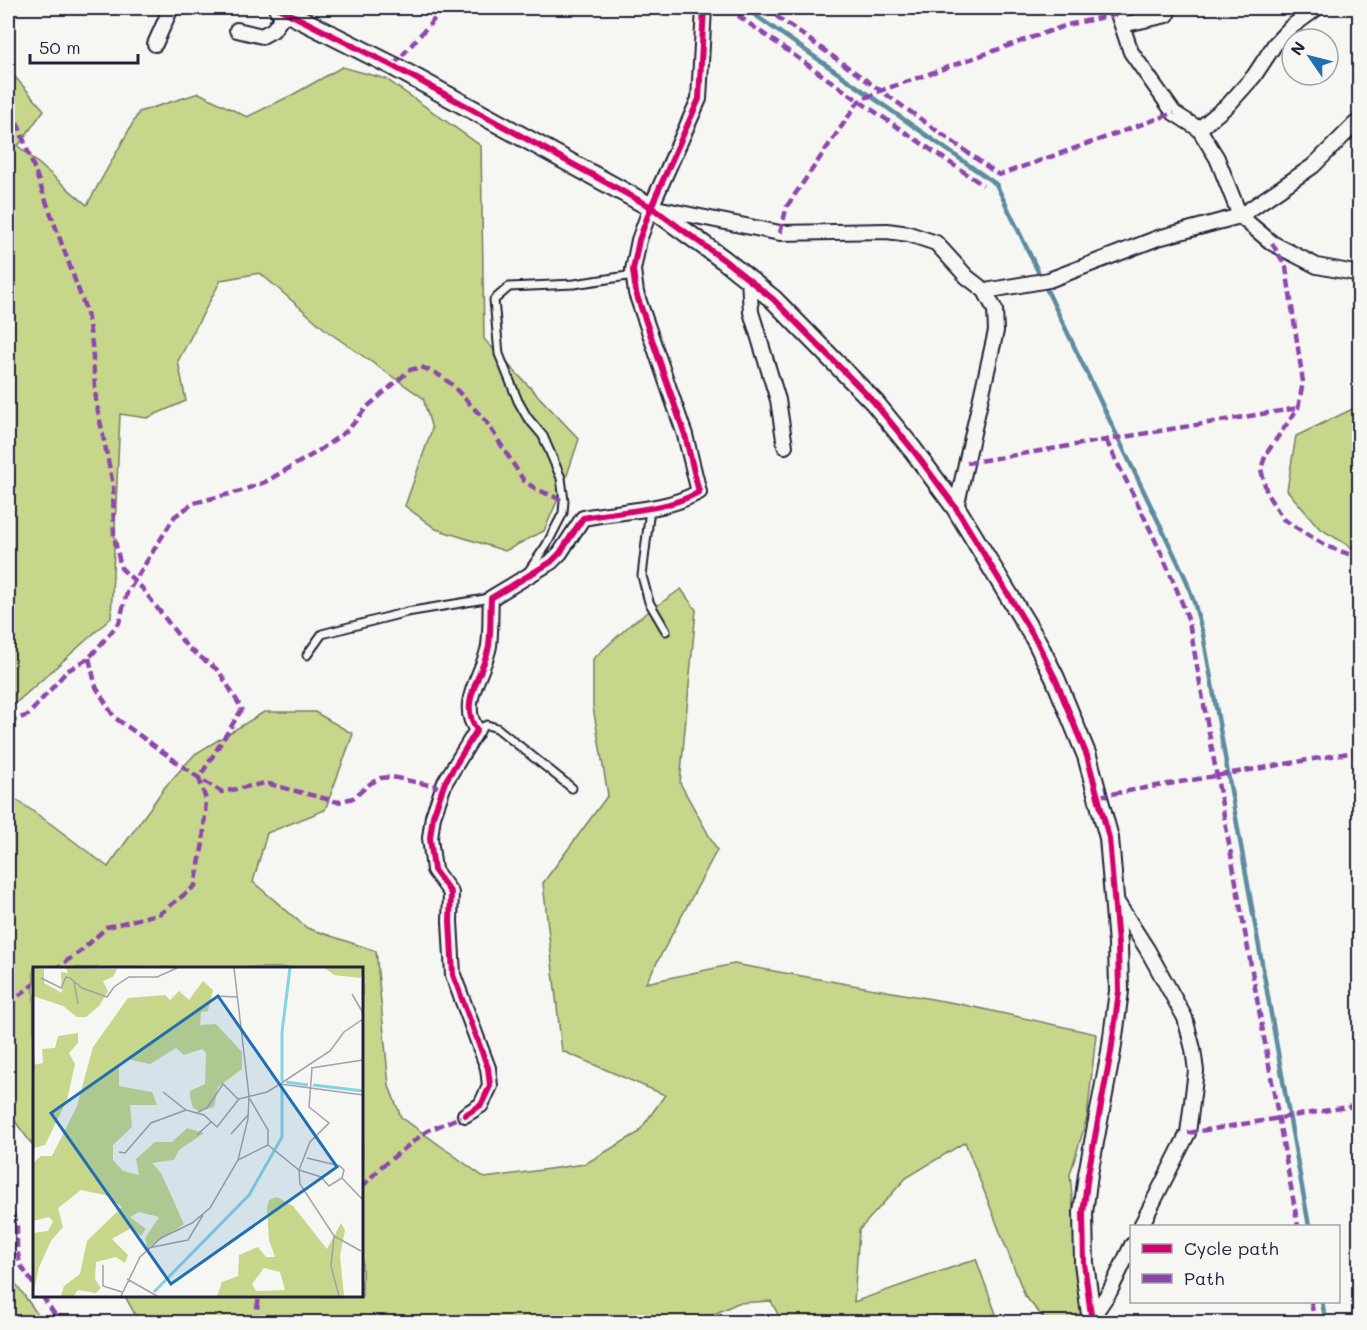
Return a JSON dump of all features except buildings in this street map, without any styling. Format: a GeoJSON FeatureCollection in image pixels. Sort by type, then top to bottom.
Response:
{"type":"FeatureCollection","features":[{"type":"Feature","properties":{"kind":"street"},"geometry":{"type":"LineString","coordinates":[[155,44],[171,8]]}},
{"type":"Feature","properties":{"kind":"street"},"geometry":{"type":"LineString","coordinates":[[465,1115],[481,1105],[490,1086],[488,1068],[453,975],[451,893],[434,870],[430,838],[433,816],[445,782],[477,730],[471,722],[469,700],[489,646],[491,598],[551,562],[560,553],[583,518],[650,509],[699,492],[685,435],[636,293],[634,275],[639,240],[651,207],[699,99],[704,8]]}},
{"type":"Feature","properties":{"kind":"street"},"geometry":{"type":"LineString","coordinates":[[1116,8],[1131,52],[1174,113],[1199,129],[1217,158],[1240,216],[1272,243],[1317,266],[1359,274]]}},
{"type":"Feature","properties":{"kind":"street"},"geometry":{"type":"LineString","coordinates":[[1199,129],[1229,104],[1254,76],[1275,44],[1291,27],[1317,8]]}},
{"type":"Feature","properties":{"kind":"street"},"geometry":{"type":"LineString","coordinates":[[237,30],[262,36],[273,30],[282,10],[393,66],[651,207],[773,299],[874,402],[956,508],[1037,642],[1073,717],[1088,756],[1109,838],[1115,898],[1119,991],[1111,1052],[1083,1213],[1084,1263],[1091,1321]]}},
{"type":"Feature","properties":{"kind":"street"},"geometry":{"type":"LineString","coordinates":[[1122,25],[1167,15]]}},
{"type":"Feature","properties":{"kind":"street"},"geometry":{"type":"LineString","coordinates":[[985,291],[1049,280],[1158,238],[1240,216],[1313,166],[1359,122]]}},
{"type":"Feature","properties":{"kind":"street"},"geometry":{"type":"LineString","coordinates":[[651,207],[780,233],[887,231],[909,234],[936,243],[967,278],[985,291],[994,310],[996,332],[956,508]]}},
{"type":"Feature","properties":{"kind":"street"},"geometry":{"type":"LineString","coordinates":[[749,279],[751,312],[778,400],[785,446]]}},
{"type":"Feature","properties":{"kind":"street"},"geometry":{"type":"LineString","coordinates":[[1115,898],[1147,949],[1185,1018],[1196,1071],[1188,1133],[1142,1225]]}},
{"type":"Feature","properties":{"kind":"street"},"geometry":{"type":"LineString","coordinates":[[1091,1321],[1110,1291],[1130,1247]]}},
{"type":"Feature","properties":{"kind":"lane"},"geometry":{"type":"LineString","coordinates":[[523,579],[546,546],[563,513],[564,501],[561,478],[543,436],[527,417],[499,354],[494,300],[509,287],[574,284],[634,275]]}},
{"type":"Feature","properties":{"kind":"lane"},"geometry":{"type":"LineString","coordinates":[[650,509],[642,576],[649,602],[666,631]]}},
{"type":"Feature","properties":{"kind":"lane"},"geometry":{"type":"LineString","coordinates":[[307,655],[322,634],[407,612],[491,598]]}},
{"type":"Feature","properties":{"kind":"lane"},"geometry":{"type":"LineString","coordinates":[[477,730],[487,725],[497,728],[572,788]]}},
{"type":"Feature","properties":{"kind":"green space"},"geometry":{"type":"Polygon","coordinates":[[[342,67],[386,79],[481,146],[484,339],[579,439],[562,490],[544,531],[505,551],[436,529],[405,506],[432,429],[423,398],[327,331],[260,273],[221,280],[178,361],[186,401],[147,418],[120,414],[111,618],[8,710],[8,69],[44,110],[18,146],[87,205],[139,112],[199,93],[247,117],[342,67]]]}},
{"type":"Feature","properties":{"kind":"green space"},"geometry":{"type":"Polygon","coordinates":[[[1359,406],[1359,552],[1319,528],[1287,490],[1296,436],[1359,406]]]}},
{"type":"Feature","properties":{"kind":"green space"},"geometry":{"type":"Polygon","coordinates":[[[681,589],[696,610],[680,783],[717,850],[646,983],[734,964],[960,1004],[1096,1034],[1087,1118],[1070,1174],[1083,1322],[1047,1322],[1025,1296],[965,1142],[906,1178],[859,1230],[854,1302],[976,1259],[996,1314],[961,1322],[782,1322],[771,1301],[738,1303],[697,1322],[139,1322],[126,1297],[363,1297],[363,967],[33,967],[33,1146],[8,1112],[8,794],[108,867],[165,787],[195,754],[264,712],[315,712],[353,734],[325,810],[267,833],[253,882],[307,928],[376,951],[389,1086],[401,1117],[485,1178],[585,1164],[638,1133],[665,1095],[562,1051],[543,883],[608,795],[593,707],[593,659],[631,624],[681,589]]]}},
{"type":"Feature","properties":{"kind":"green space"},"geometry":{"type":"Polygon","coordinates":[[[8,1264],[11,1277],[43,1322],[8,1322],[8,1264]]]}},
{"type":"Feature","properties":{"kind":"waterway"},"geometry":{"type":"LineString","coordinates":[[745,8],[996,184],[1185,577],[1203,634],[1309,1225]]}},
{"type":"Feature","properties":{"kind":"waterway"},"geometry":{"type":"LineString","coordinates":[[1322,1303],[1326,1322]]}},
{"type":"Feature","properties":{"kind":"marked path"},"geometry":{"type":"LineString","coordinates":[[393,66],[444,8]]}},
{"type":"Feature","properties":{"kind":"marked path"},"geometry":{"type":"LineString","coordinates":[[727,8],[983,185]]}},
{"type":"Feature","properties":{"kind":"marked path"},"geometry":{"type":"LineString","coordinates":[[765,8],[999,175],[1174,113]]}},
{"type":"Feature","properties":{"kind":"marked path"},"geometry":{"type":"LineString","coordinates":[[780,233],[787,206],[859,101],[880,91],[1067,25],[1118,14]]}},
{"type":"Feature","properties":{"kind":"marked path"},"geometry":{"type":"LineString","coordinates":[[8,97],[87,313],[92,344],[96,401],[113,485],[114,536],[121,568],[142,588],[187,647],[219,671],[242,709],[199,778],[206,800],[203,843],[195,886],[161,913],[107,927],[82,950],[58,967]]}},
{"type":"Feature","properties":{"kind":"marked path"},"geometry":{"type":"LineString","coordinates":[[1272,243],[1286,267],[1303,382],[1298,408],[1266,454],[1261,469],[1267,494],[1283,519],[1326,546],[1360,558]]}},
{"type":"Feature","properties":{"kind":"marked path"},"geometry":{"type":"LineString","coordinates":[[8,722],[28,715],[67,671],[89,658],[119,623],[127,593],[175,516],[194,503],[241,491],[265,482],[317,452],[348,430],[367,407],[410,370],[421,367],[436,373],[450,383],[486,421],[524,481],[564,501]]}},
{"type":"Feature","properties":{"kind":"marked path"},"geometry":{"type":"LineString","coordinates":[[967,463],[1298,408]]}},
{"type":"Feature","properties":{"kind":"marked path"},"geometry":{"type":"LineString","coordinates":[[1106,440],[1161,552],[1189,622],[1298,1225]]}},
{"type":"Feature","properties":{"kind":"marked path"},"geometry":{"type":"LineString","coordinates":[[89,658],[96,687],[114,717],[222,792],[265,783],[338,802],[353,798],[381,778],[392,777],[443,788]]}},
{"type":"Feature","properties":{"kind":"marked path"},"geometry":{"type":"LineString","coordinates":[[1099,796],[1360,751]]}},
{"type":"Feature","properties":{"kind":"marked path"},"geometry":{"type":"LineString","coordinates":[[8,1004],[33,985]]}},
{"type":"Feature","properties":{"kind":"marked path"},"geometry":{"type":"LineString","coordinates":[[1188,1133],[1360,1105]]}},
{"type":"Feature","properties":{"kind":"marked path"},"geometry":{"type":"LineString","coordinates":[[363,1186],[382,1166],[427,1131],[465,1115]]}},
{"type":"Feature","properties":{"kind":"marked path"},"geometry":{"type":"LineString","coordinates":[[8,1200],[17,1227],[20,1264],[33,1284]]}},
{"type":"Feature","properties":{"kind":"marked path"},"geometry":{"type":"LineString","coordinates":[[43,1297],[60,1322]]}},
{"type":"Feature","properties":{"kind":"marked path"},"geometry":{"type":"LineString","coordinates":[[255,1322],[259,1297]]}},
{"type":"Feature","properties":{"kind":"marked path"},"geometry":{"type":"LineString","coordinates":[[1311,1303],[1315,1322]]}},
{"type":"Feature","properties":{"kind":"cycle path"},"geometry":{"type":"LineString","coordinates":[[278,8],[393,66],[651,207],[724,260],[773,299],[874,402],[956,508],[1037,642],[1055,678],[1087,756],[1109,838],[1118,944],[1119,991],[1111,1052],[1083,1213],[1084,1263],[1092,1322]]}},
{"type":"Feature","properties":{"kind":"cycle path"},"geometry":{"type":"LineString","coordinates":[[465,1115],[481,1105],[490,1086],[488,1068],[453,975],[451,893],[434,870],[430,838],[433,816],[445,782],[477,730],[472,720],[471,699],[489,646],[491,598],[551,562],[560,553],[583,518],[657,507],[685,499],[699,492],[685,435],[636,293],[633,270],[639,240],[651,207],[699,99],[704,8]]}}]}
